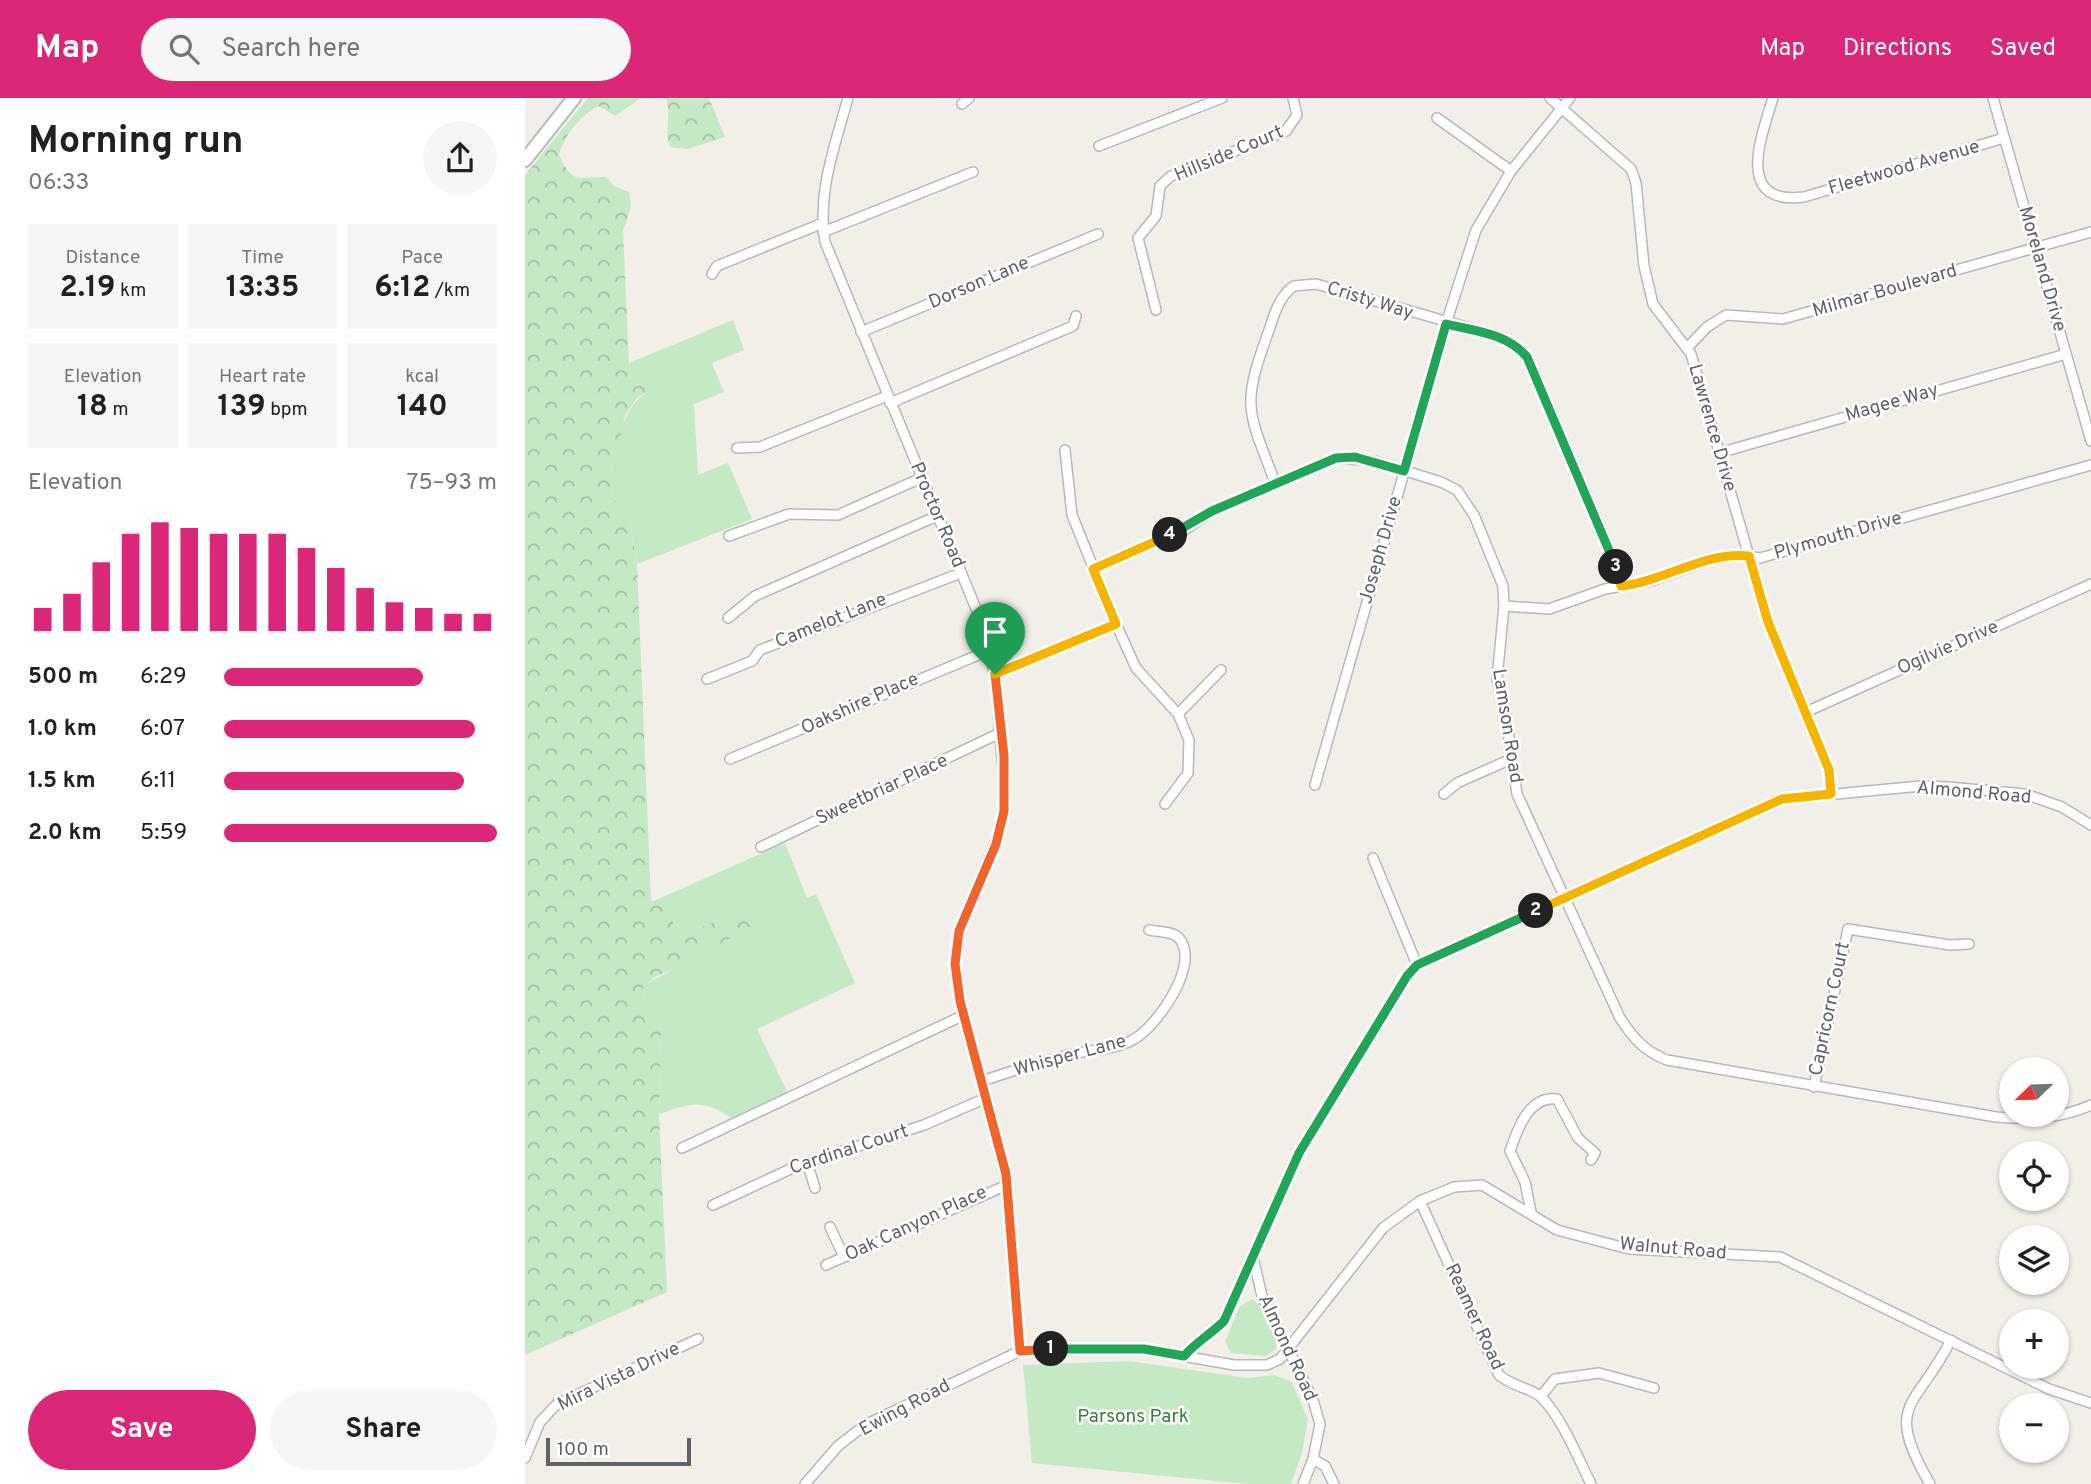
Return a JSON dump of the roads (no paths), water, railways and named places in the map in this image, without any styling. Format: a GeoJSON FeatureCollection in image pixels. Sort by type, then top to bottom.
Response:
{"type":"FeatureCollection","features":[{"type":"Feature","properties":{"kind":"main road"},"geometry":{"type":"LineString","coordinates":[[525,160],[574,98]]}},
{"type":"Feature","properties":{"kind":"street","name":"Proctor Road"},"geometry":{"type":"LineString","coordinates":[[848,98],[825,186],[823,228],[829,256],[961,573],[991,650],[995,674],[1005,774],[1001,828],[965,915],[956,947],[956,982],[1007,1185],[1020,1351]]}},
{"type":"Feature","properties":{"kind":"street"},"geometry":{"type":"LineString","coordinates":[[1099,146],[1222,98]]}},
{"type":"Feature","properties":{"kind":"street","name":"Hillside Court"},"geometry":{"type":"LineString","coordinates":[[1156,310],[1137,238],[1156,216],[1160,186],[1171,176],[1286,131],[1296,121],[1293,98]]}},
{"type":"Feature","properties":{"kind":"street","name":"Lawrence Drive"},"geometry":{"type":"LineString","coordinates":[[1550,98],[1631,169],[1636,183],[1644,266],[1653,304],[1688,347],[1768,622],[1829,770],[1831,794]]}},
{"type":"Feature","properties":{"kind":"street","name":"Joseph Drive"},"geometry":{"type":"LineString","coordinates":[[1315,785],[1446,324],[1476,230],[1511,171],[1570,98]]}},
{"type":"Feature","properties":{"kind":"street","name":"Fleetwood Avenue"},"geometry":{"type":"LineString","coordinates":[[1773,98],[1756,155],[1758,176],[1778,195],[1804,197],[2004,138]]}},
{"type":"Feature","properties":{"kind":"street","name":"Moreland Drive"},"geometry":{"type":"LineString","coordinates":[[1993,98],[2091,441]]}},
{"type":"Feature","properties":{"kind":"street"},"geometry":{"type":"LineString","coordinates":[[1437,118],[1511,171]]}},
{"type":"Feature","properties":{"kind":"street"},"geometry":{"type":"LineString","coordinates":[[712,274],[717,266],[973,172]]}},
{"type":"Feature","properties":{"kind":"street","name":"Milmar Boulevard"},"geometry":{"type":"LineString","coordinates":[[1688,347],[1707,327],[1726,315],[1783,319],[2091,232]]}},
{"type":"Feature","properties":{"kind":"street","name":"Dorson Lane"},"geometry":{"type":"LineString","coordinates":[[861,332],[1098,234]]}},
{"type":"Feature","properties":{"kind":"street","name":"Cristy Way"},"geometry":{"type":"LineString","coordinates":[[1275,482],[1254,428],[1249,402],[1252,376],[1286,291],[1304,283],[1316,284],[1446,324],[1501,337],[1515,345],[1527,357],[1610,550],[1621,586]]}},
{"type":"Feature","properties":{"kind":"street"},"geometry":{"type":"LineString","coordinates":[[737,448],[760,447],[889,400],[1073,326],[1076,316]]}},
{"type":"Feature","properties":{"kind":"street","name":"Magee Way"},"geometry":{"type":"LineString","coordinates":[[1719,453],[2066,354]]}},
{"type":"Feature","properties":{"kind":"street"},"geometry":{"type":"LineString","coordinates":[[1065,450],[1072,515],[1116,624],[1136,668],[1178,714],[1189,740],[1188,773],[1165,804]]}},
{"type":"Feature","properties":{"kind":"street","name":"Lamson Road"},"geometry":{"type":"LineString","coordinates":[[1093,569],[1185,529],[1212,511],[1275,482],[1336,458],[1355,457],[1447,484],[1465,499],[1501,579],[1504,606],[1496,665],[1517,794],[1620,1018],[1633,1039],[1652,1054],[1667,1060],[1996,1117],[2032,1120],[2067,1114],[2091,1105]]}},
{"type":"Feature","properties":{"kind":"street","name":"Plymouth Drive"},"geometry":{"type":"LineString","coordinates":[[1504,606],[1549,610],[1621,586],[1651,581],[1708,560],[1749,556],[1760,558],[2091,465]]}},
{"type":"Feature","properties":{"kind":"street"},"geometry":{"type":"LineString","coordinates":[[729,536],[789,514],[838,514],[921,478]]}},
{"type":"Feature","properties":{"kind":"street"},"geometry":{"type":"LineString","coordinates":[[728,618],[755,596],[937,516]]}},
{"type":"Feature","properties":{"kind":"street","name":"Camelot Lane"},"geometry":{"type":"LineString","coordinates":[[707,679],[752,661],[760,650],[961,573]]}},
{"type":"Feature","properties":{"kind":"street","name":"Ogilvie Drive"},"geometry":{"type":"LineString","coordinates":[[1806,712],[2091,584]]}},
{"type":"Feature","properties":{"kind":"street"},"geometry":{"type":"LineString","coordinates":[[995,674],[1116,624]]}},
{"type":"Feature","properties":{"kind":"street","name":"Oakshire Place"},"geometry":{"type":"LineString","coordinates":[[730,759],[991,650]]}},
{"type":"Feature","properties":{"kind":"street"},"geometry":{"type":"LineString","coordinates":[[1178,714],[1221,670]]}},
{"type":"Feature","properties":{"kind":"street","name":"Sweetbriar Place"},"geometry":{"type":"LineString","coordinates":[[761,847],[1002,732]]}},
{"type":"Feature","properties":{"kind":"street"},"geometry":{"type":"LineString","coordinates":[[1444,794],[1457,783],[1511,759]]}},
{"type":"Feature","properties":{"kind":"street","name":"Almond Road"},"geometry":{"type":"LineString","coordinates":[[1303,1484],[1313,1459],[1320,1424],[1289,1348],[1262,1296],[1253,1257],[1299,1153],[1407,976],[1417,965],[1782,799],[1921,786],[2025,794],[2062,807],[2091,825]]}},
{"type":"Feature","properties":{"kind":"street"},"geometry":{"type":"LineString","coordinates":[[1373,858],[1417,965]]}},
{"type":"Feature","properties":{"kind":"street","name":"Capricorn Court"},"geometry":{"type":"LineString","coordinates":[[1814,1087],[1848,929],[1950,945],[1969,944]]}},
{"type":"Feature","properties":{"kind":"street","name":"Whisper Lane"},"geometry":{"type":"LineString","coordinates":[[982,1081],[1044,1061],[1112,1048],[1136,1038],[1161,1014],[1182,979],[1185,956],[1181,940],[1175,934],[1149,930]]}},
{"type":"Feature","properties":{"kind":"street"},"geometry":{"type":"LineString","coordinates":[[682,1148],[964,1015]]}},
{"type":"Feature","properties":{"kind":"street","name":"Cardinal Court"},"geometry":{"type":"LineString","coordinates":[[713,1205],[807,1162],[914,1129],[986,1098]]}},
{"type":"Feature","properties":{"kind":"street"},"geometry":{"type":"LineString","coordinates":[[1531,1212],[1525,1182],[1510,1152],[1518,1128],[1533,1106],[1547,1098],[1557,1099],[1579,1138],[1595,1153],[1591,1160]]}},
{"type":"Feature","properties":{"kind":"street"},"geometry":{"type":"LineString","coordinates":[[807,1162],[815,1188]]}},
{"type":"Feature","properties":{"kind":"street","name":"Oak Canyon Place"},"geometry":{"type":"LineString","coordinates":[[826,1265],[1007,1185]]}},
{"type":"Feature","properties":{"kind":"street","name":"Walnut Road"},"geometry":{"type":"LineString","coordinates":[[1020,1351],[1109,1347],[1234,1365],[1267,1365],[1280,1359],[1383,1227],[1420,1201],[1454,1187],[1482,1185],[1557,1230],[1629,1250],[1780,1257],[2049,1389],[2091,1403]]}},
{"type":"Feature","properties":{"kind":"street","name":"Reamer Road"},"geometry":{"type":"LineString","coordinates":[[1420,1201],[1499,1375],[1509,1384],[1541,1396]]}},
{"type":"Feature","properties":{"kind":"street"},"geometry":{"type":"LineString","coordinates":[[830,1227],[844,1257]]}},
{"type":"Feature","properties":{"kind":"street"},"geometry":{"type":"LineString","coordinates":[[1184,1356],[1224,1321],[1253,1257]]}},
{"type":"Feature","properties":{"kind":"street","name":"Mira Vista Drive"},"geometry":{"type":"LineString","coordinates":[[525,1458],[540,1422],[557,1404],[698,1339]]}},
{"type":"Feature","properties":{"kind":"street"},"geometry":{"type":"LineString","coordinates":[[1930,1484],[1907,1435],[1905,1416],[1913,1398],[1951,1339]]}},
{"type":"Feature","properties":{"kind":"street","name":"Ewing Road"},"geometry":{"type":"LineString","coordinates":[[805,1484],[838,1446],[865,1425],[1020,1351]]}},
{"type":"Feature","properties":{"kind":"street"},"geometry":{"type":"LineString","coordinates":[[1591,1484],[1541,1396],[1555,1379],[1599,1373],[1654,1388]]}},
{"type":"Feature","properties":{"kind":"street"},"geometry":{"type":"LineString","coordinates":[[1313,1459],[1325,1465],[1334,1484]]}},
{"type":"Feature","properties":{"kind":"park label","name":"Parsons Park"},"geometry":{"type":"Point","coordinates":[1133,1417]}}]}
